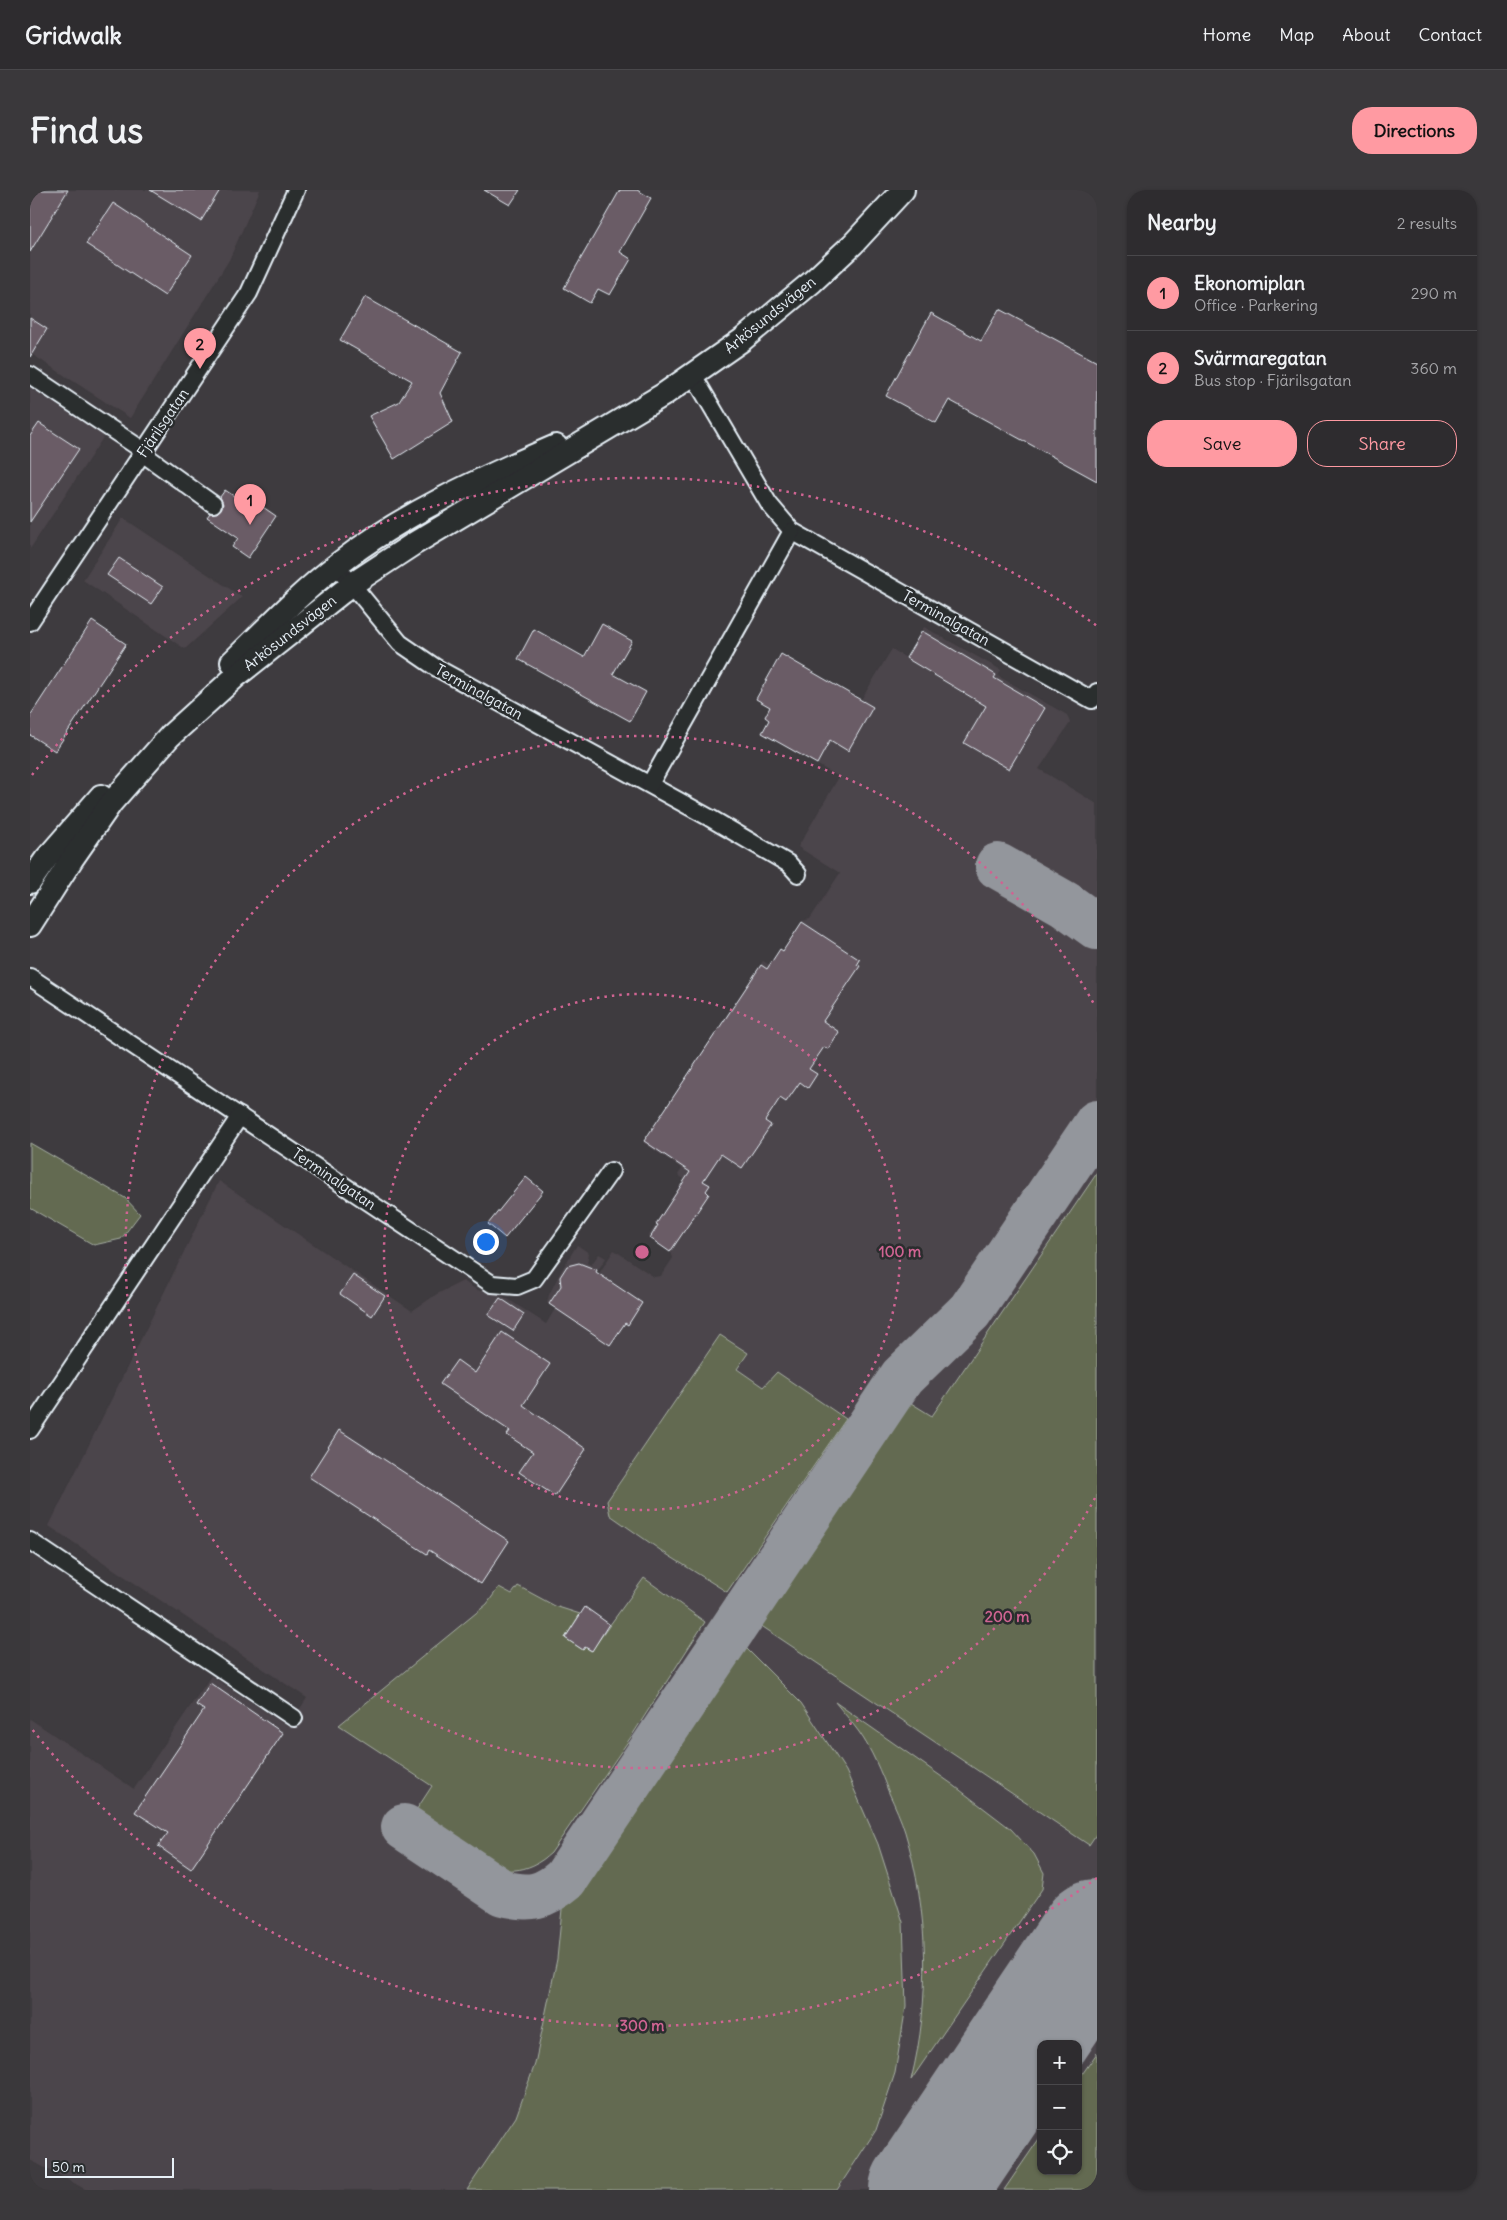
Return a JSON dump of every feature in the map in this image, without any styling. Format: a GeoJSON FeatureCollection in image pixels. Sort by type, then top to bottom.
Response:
{"type":"FeatureCollection","features":[{"type":"Feature","properties":{"kind":"main road","name":"Arkösundsvägen"},"geometry":{"type":"LineString","coordinates":[[30,925],[111,803],[170,736],[235,677],[352,585],[415,543],[530,476],[693,375],[786,304],[853,244],[902,190]]}},
{"type":"Feature","properties":{"kind":"main road","name":"Arkösundsvägen"},"geometry":{"type":"LineString","coordinates":[[30,882],[46,859],[142,752],[311,586],[336,565],[385,532],[446,496],[512,465],[620,419]]}},
{"type":"Feature","properties":{"kind":"street","name":"Fjärilsgatan"},"geometry":{"type":"LineString","coordinates":[[30,622],[248,293],[296,190]]}},
{"type":"Feature","properties":{"kind":"street"},"geometry":{"type":"LineString","coordinates":[[30,375],[143,452],[213,504]]}},
{"type":"Feature","properties":{"kind":"street","name":"Terminalgatan"},"geometry":{"type":"LineString","coordinates":[[693,375],[769,504],[792,531],[1092,700],[1097,692]]}},
{"type":"Feature","properties":{"kind":"street"},"geometry":{"type":"LineString","coordinates":[[650,784],[792,531]]}},
{"type":"Feature","properties":{"kind":"street","name":"Terminalgatan"},"geometry":{"type":"LineString","coordinates":[[336,565],[400,643],[435,667],[650,784],[789,864],[798,874]]}},
{"type":"Feature","properties":{"kind":"street","name":"Terminalgatan"},"geometry":{"type":"LineString","coordinates":[[30,976],[492,1284],[517,1286],[534,1279],[611,1171]]}},
{"type":"Feature","properties":{"kind":"street"},"geometry":{"type":"LineString","coordinates":[[30,1430],[240,1116]]}},
{"type":"Feature","properties":{"kind":"street"},"geometry":{"type":"LineString","coordinates":[[30,1541],[294,1718]]}},
{"type":"Feature","properties":{"kind":"shaded area"},"geometry":{"type":"Polygon","coordinates":[[[30,190],[260,190],[229,260],[130,418],[30,353],[30,190]]]}},
{"type":"Feature","properties":{"kind":"shaded area"},"geometry":{"type":"Polygon","coordinates":[[[30,388],[104,436],[30,549],[30,388]]]}},
{"type":"Feature","properties":{"kind":"shaded area"},"geometry":{"type":"Polygon","coordinates":[[[123,518],[242,597],[185,649],[83,580],[123,518]]]}},
{"type":"Feature","properties":{"kind":"shaded area"},"geometry":{"type":"Polygon","coordinates":[[[924,627],[1001,670],[998,676],[1067,715],[1070,723],[1039,769],[1097,804],[1097,2190],[87,2190],[30,2160],[30,1719],[134,1789],[211,1676],[288,1727],[307,1698],[49,1526],[219,1181],[412,1311],[437,1294],[463,1281],[477,1290],[503,1296],[546,1324],[555,1309],[547,1303],[549,1295],[577,1245],[589,1253],[587,1263],[591,1265],[599,1254],[606,1258],[594,1276],[597,1277],[614,1250],[654,1277],[661,1276],[673,1258],[671,1252],[648,1237],[684,1179],[678,1175],[682,1169],[643,1142],[763,961],[769,965],[780,949],[783,950],[802,921],[810,919],[840,873],[798,847],[839,777],[762,733],[769,720],[764,717],[770,707],[756,699],[781,654],[861,700],[892,649],[906,658],[924,627]]]}},
{"type":"Feature","properties":{"kind":"green space"},"geometry":{"type":"Polygon","coordinates":[[[30,1143],[125,1198],[140,1214],[121,1239],[94,1245],[30,1208],[30,1143]]]}},
{"type":"Feature","properties":{"kind":"green space"},"geometry":{"type":"Polygon","coordinates":[[[1097,1173],[1097,1833],[1089,1845],[757,1623],[907,1404],[911,1403],[932,1416],[1097,1173]]]}},
{"type":"Feature","properties":{"kind":"green space"},"geometry":{"type":"Polygon","coordinates":[[[720,1335],[748,1353],[737,1369],[763,1387],[777,1372],[846,1419],[727,1592],[663,1552],[610,1515],[607,1501],[720,1335]]]}},
{"type":"Feature","properties":{"kind":"green space"},"geometry":{"type":"Polygon","coordinates":[[[644,1578],[705,1622],[631,1737],[551,1853],[533,1865],[515,1870],[497,1869],[461,1853],[411,1818],[432,1786],[339,1725],[487,1604],[499,1587],[512,1594],[518,1586],[555,1606],[580,1614],[565,1638],[583,1650],[585,1647],[591,1651],[644,1578]]]}},
{"type":"Feature","properties":{"kind":"green space"},"geometry":{"type":"Polygon","coordinates":[[[743,1645],[801,1703],[846,1771],[878,1844],[903,1922],[906,2006],[895,2073],[876,2130],[837,2190],[467,2190],[516,2117],[535,2064],[557,1959],[565,1879],[577,1885],[743,1645]]]}},
{"type":"Feature","properties":{"kind":"green space"},"geometry":{"type":"Polygon","coordinates":[[[835,1702],[952,1784],[1011,1829],[1034,1854],[1044,1873],[1042,1889],[911,2080],[922,2019],[924,1987],[923,1924],[913,1862],[902,1822],[872,1754],[864,1739],[835,1702]]]}},
{"type":"Feature","properties":{"kind":"green space"},"geometry":{"type":"Polygon","coordinates":[[[1097,2053],[1097,2190],[1004,2190],[1037,2142],[1037,2175],[1082,2175],[1082,2074],[1097,2053]]]}},
{"type":"Feature","properties":{"kind":"building"},"geometry":{"type":"Polygon","coordinates":[[[30,190],[68,190],[30,252],[30,190]]]}},
{"type":"Feature","properties":{"kind":"building"},"geometry":{"type":"Polygon","coordinates":[[[150,190],[220,190],[201,221],[150,190]]]}},
{"type":"Feature","properties":{"kind":"building"},"geometry":{"type":"Polygon","coordinates":[[[484,190],[520,190],[510,205],[484,190]]]}},
{"type":"Feature","properties":{"kind":"building"},"geometry":{"type":"Polygon","coordinates":[[[620,190],[637,190],[651,198],[620,252],[631,259],[610,295],[598,289],[590,303],[564,288],[620,190]]]}},
{"type":"Feature","properties":{"kind":"building"},"geometry":{"type":"Polygon","coordinates":[[[113,203],[192,255],[165,296],[86,244],[113,203]]]}},
{"type":"Feature","properties":{"kind":"building"},"geometry":{"type":"Polygon","coordinates":[[[365,297],[462,352],[440,393],[453,422],[394,459],[369,416],[399,402],[412,381],[340,340],[365,297]]]}},
{"type":"Feature","properties":{"kind":"building"},"geometry":{"type":"Polygon","coordinates":[[[999,309],[1097,362],[1097,481],[949,400],[936,423],[886,396],[931,313],[981,341],[999,309]]]}},
{"type":"Feature","properties":{"kind":"building"},"geometry":{"type":"Polygon","coordinates":[[[30,318],[47,329],[30,357],[30,318]]]}},
{"type":"Feature","properties":{"kind":"building"},"geometry":{"type":"Polygon","coordinates":[[[39,423],[79,449],[30,522],[30,436],[39,423]]]}},
{"type":"Feature","properties":{"kind":"building"},"geometry":{"type":"Polygon","coordinates":[[[225,490],[256,511],[260,505],[276,516],[248,558],[232,547],[238,538],[207,517],[210,513],[217,513],[221,509],[223,504],[220,497],[225,490]]]}},
{"type":"Feature","properties":{"kind":"building"},"geometry":{"type":"Polygon","coordinates":[[[119,558],[163,587],[151,604],[107,575],[119,558]]]}},
{"type":"Feature","properties":{"kind":"building"},"geometry":{"type":"Polygon","coordinates":[[[92,621],[126,644],[55,751],[30,735],[30,716],[92,621]]]}},
{"type":"Feature","properties":{"kind":"building"},"geometry":{"type":"Polygon","coordinates":[[[602,624],[632,641],[613,674],[646,692],[630,721],[518,659],[534,629],[584,657],[602,624]]]}},
{"type":"Feature","properties":{"kind":"building"},"geometry":{"type":"Polygon","coordinates":[[[922,631],[996,675],[994,678],[1045,708],[1009,769],[964,743],[986,706],[906,658],[922,631]]]}},
{"type":"Feature","properties":{"kind":"building"},"geometry":{"type":"Polygon","coordinates":[[[781,654],[873,707],[848,751],[830,740],[817,764],[762,733],[769,720],[765,717],[770,707],[756,699],[781,654]]]}},
{"type":"Feature","properties":{"kind":"building"},"geometry":{"type":"Polygon","coordinates":[[[802,922],[860,960],[857,965],[860,966],[823,1021],[839,1032],[828,1049],[824,1047],[809,1069],[817,1074],[808,1088],[800,1082],[786,1102],[780,1098],[765,1121],[771,1125],[742,1168],[721,1154],[703,1181],[710,1185],[706,1191],[709,1194],[670,1252],[650,1238],[658,1225],[656,1224],[690,1172],[644,1141],[761,965],[767,969],[780,949],[783,951],[802,922]]]}},
{"type":"Feature","properties":{"kind":"building"},"geometry":{"type":"Polygon","coordinates":[[[526,1177],[543,1191],[505,1238],[488,1224],[526,1177]]]}},
{"type":"Feature","properties":{"kind":"building"},"geometry":{"type":"Polygon","coordinates":[[[579,1263],[597,1270],[596,1272],[642,1303],[628,1325],[625,1323],[610,1345],[549,1304],[561,1286],[560,1277],[567,1266],[579,1263]]]}},
{"type":"Feature","properties":{"kind":"building"},"geometry":{"type":"Polygon","coordinates":[[[353,1275],[385,1296],[372,1316],[340,1294],[353,1275]]]}},
{"type":"Feature","properties":{"kind":"building"},"geometry":{"type":"Polygon","coordinates":[[[500,1298],[524,1314],[513,1331],[488,1315],[500,1298]]]}},
{"type":"Feature","properties":{"kind":"building"},"geometry":{"type":"Polygon","coordinates":[[[502,1332],[550,1364],[523,1405],[586,1449],[555,1496],[519,1472],[533,1452],[507,1435],[510,1431],[440,1384],[457,1360],[475,1373],[502,1332]]]}},
{"type":"Feature","properties":{"kind":"building"},"geometry":{"type":"Polygon","coordinates":[[[339,1430],[509,1541],[481,1584],[429,1550],[427,1554],[309,1477],[339,1430]]]}},
{"type":"Feature","properties":{"kind":"building"},"geometry":{"type":"Polygon","coordinates":[[[585,1607],[609,1624],[592,1651],[585,1647],[583,1650],[565,1638],[585,1607]]]}},
{"type":"Feature","properties":{"kind":"building"},"geometry":{"type":"Polygon","coordinates":[[[210,1683],[283,1733],[191,1869],[158,1846],[168,1833],[135,1812],[204,1710],[196,1705],[210,1683]]]}},
{"type":"Feature","properties":{"kind":"taxiway"},"geometry":{"type":"LineString","coordinates":[[998,866],[1065,904],[1097,927]]}},
{"type":"Feature","properties":{"kind":"taxiway"},"geometry":{"type":"LineString","coordinates":[[404,1827],[503,1893],[521,1896],[536,1895],[550,1890],[565,1879],[902,1377],[970,1311],[1097,1123]]}},
{"type":"Feature","properties":{"kind":"runway"},"geometry":{"type":"LineString","coordinates":[[927,2190],[1097,1937]]}},
{"type":"Feature","properties":{"kind":"place","name":"Svärmaregatan"},"geometry":{"type":"Point","coordinates":[200,369]}},
{"type":"Feature","properties":{"kind":"place","name":"Ekonomiplan"},"geometry":{"type":"Point","coordinates":[250,525]}}]}
